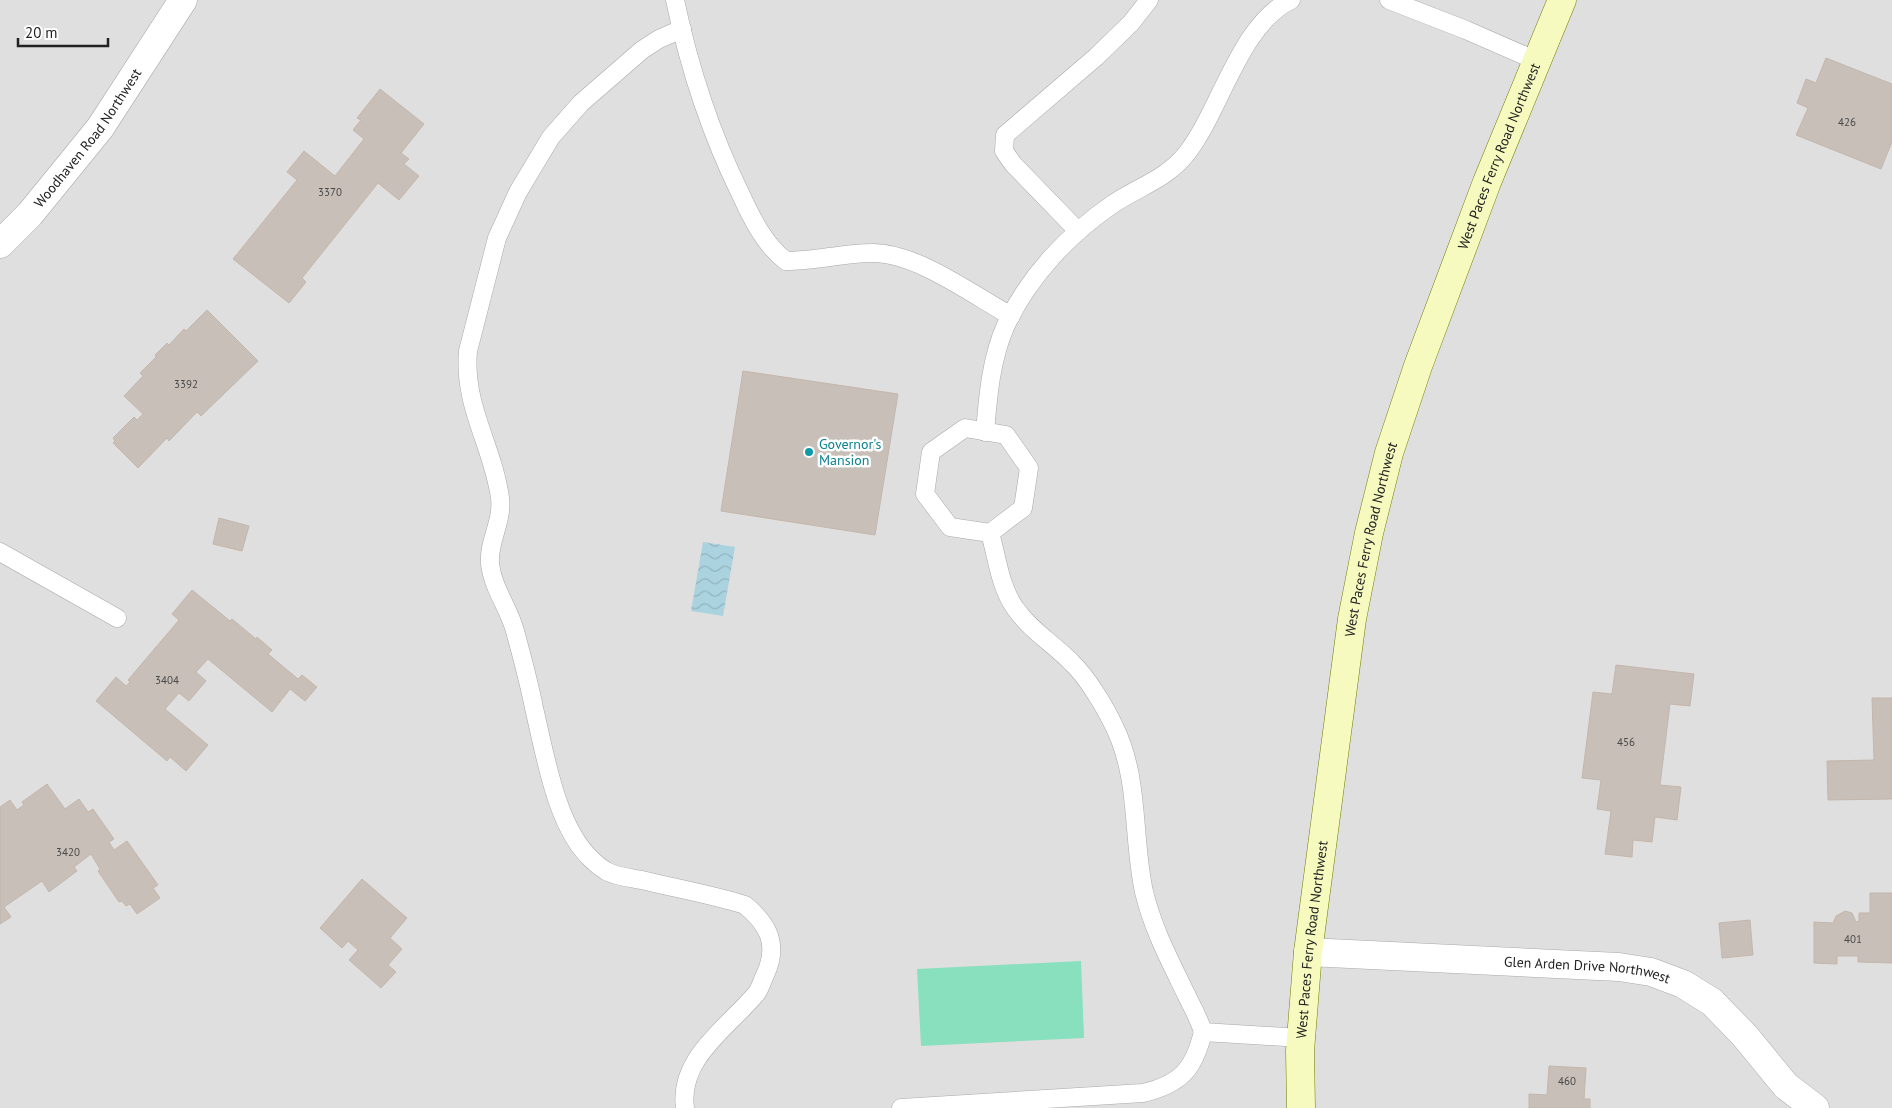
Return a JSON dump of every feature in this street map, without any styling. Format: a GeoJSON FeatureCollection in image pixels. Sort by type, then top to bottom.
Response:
{"type":"FeatureCollection","features":[{"type":"Feature","properties":{"kind":"main road","name":"West Paces Ferry Road Northwest"},"geometry":{"type":"LineString","coordinates":[[1301,1108],[1301,1038],[1308,952],[1352,619],[1371,524],[1389,453],[1418,366],[1487,182],[1562,0]]}},
{"type":"Feature","properties":{"kind":"street","name":"Woodhaven Road Northwest"},"geometry":{"type":"LineString","coordinates":[[0,244],[30,214],[100,128],[183,0]]}},
{"type":"Feature","properties":{"kind":"street","name":"Glen Arden Drive Northwest"},"geometry":{"type":"LineString","coordinates":[[1308,952],[1619,967],[1650,972],[1683,984],[1712,1002],[1744,1036],[1786,1086],[1815,1108]]}},
{"type":"Feature","properties":{"kind":"lane"},"geometry":{"type":"LineString","coordinates":[[675,0],[711,129],[749,212],[774,252],[786,261],[874,253],[906,259],[936,272],[1011,316]]}},
{"type":"Feature","properties":{"kind":"lane"},"geometry":{"type":"LineString","coordinates":[[1078,231],[1013,164],[1004,150],[1005,135],[1096,56],[1131,23],[1149,0]]}},
{"type":"Feature","properties":{"kind":"lane"},"geometry":{"type":"LineString","coordinates":[[985,432],[992,370],[1001,339],[1021,298],[1054,255],[1078,231],[1115,203],[1157,180],[1180,162],[1196,142],[1254,33],[1270,13],[1280,5],[1291,0]]}},
{"type":"Feature","properties":{"kind":"lane"},"geometry":{"type":"LineString","coordinates":[[1389,0],[1466,30],[1537,61]]}},
{"type":"Feature","properties":{"kind":"lane"},"geometry":{"type":"LineString","coordinates":[[682,29],[659,39],[642,50],[600,85],[565,121],[540,154],[518,192],[497,238],[468,351],[466,370],[475,414],[500,497],[500,518],[489,552],[492,577],[514,629],[548,768],[558,803],[570,829],[581,848],[606,871],[745,905],[757,915],[766,927],[772,944],[771,962],[756,994],[706,1047],[688,1076],[685,1108]]}},
{"type":"Feature","properties":{"kind":"lane"},"geometry":{"type":"LineString","coordinates":[[965,428],[985,432],[1006,435],[1029,468],[1023,508],[990,533],[950,527],[924,494],[931,452],[965,428]]}},
{"type":"Feature","properties":{"kind":"lane"},"geometry":{"type":"LineString","coordinates":[[901,1108],[1123,1095],[1158,1090],[1171,1084],[1183,1075],[1192,1064],[1199,1051],[1203,1032],[1199,1018],[1156,930],[1146,900],[1138,857],[1133,785],[1126,754],[1114,725],[1098,698],[1073,663],[1044,638],[1015,608],[1003,582],[990,533]]}},
{"type":"Feature","properties":{"kind":"lane"},"geometry":{"type":"LineString","coordinates":[[0,552],[117,618]]}},
{"type":"Feature","properties":{"kind":"lane"},"geometry":{"type":"LineString","coordinates":[[1203,1032],[1301,1038]]}},
{"type":"Feature","properties":{"kind":"shaded area"},"geometry":{"type":"Polygon","coordinates":[[[0,0],[1892,0],[1892,1108],[0,1108],[0,0]]]}},
{"type":"Feature","properties":{"kind":"green space"},"geometry":{"type":"Polygon","coordinates":[[[1081,961],[1084,1038],[921,1046],[917,969],[1081,961]]]}},
{"type":"Feature","properties":{"kind":"water"},"geometry":{"type":"Polygon","coordinates":[[[703,542],[735,547],[723,616],[691,611],[703,542]]]}},
{"type":"Feature","properties":{"kind":"building"},"geometry":{"type":"Polygon","coordinates":[[[1826,58],[1892,84],[1892,142],[1881,169],[1796,135],[1808,108],[1797,103],[1806,79],[1816,83],[1826,58]]]}},
{"type":"Feature","properties":{"kind":"building"},"geometry":{"type":"Polygon","coordinates":[[[380,89],[424,124],[401,153],[409,159],[404,164],[419,176],[399,200],[378,183],[302,278],[306,282],[289,303],[233,259],[297,180],[287,172],[304,151],[335,176],[364,139],[353,130],[361,120],[357,118],[380,89]]]}},
{"type":"Feature","properties":{"kind":"building"},"geometry":{"type":"Polygon","coordinates":[[[207,310],[258,361],[201,416],[197,412],[169,441],[167,438],[138,468],[113,443],[115,441],[113,438],[134,417],[137,420],[143,414],[124,396],[143,376],[140,373],[156,357],[155,355],[167,343],[169,345],[184,329],[186,331],[207,310]]]}},
{"type":"Feature","properties":{"kind":"building","name":"Governor's Mansion"},"geometry":{"type":"Polygon","coordinates":[[[743,371],[898,394],[875,535],[721,511],[743,371]]]}},
{"type":"Feature","properties":{"kind":"building"},"geometry":{"type":"Polygon","coordinates":[[[219,518],[249,526],[242,551],[213,544],[219,518]]]}},
{"type":"Feature","properties":{"kind":"building"},"geometry":{"type":"Polygon","coordinates":[[[192,590],[230,621],[232,619],[256,639],[257,637],[272,650],[268,654],[298,679],[302,675],[317,687],[305,701],[290,689],[272,712],[208,659],[196,672],[206,681],[189,701],[179,693],[165,709],[208,745],[186,771],[170,757],[167,761],[96,701],[116,677],[126,686],[130,682],[128,680],[179,620],[172,614],[192,590]]]}},
{"type":"Feature","properties":{"kind":"building"},"geometry":{"type":"Polygon","coordinates":[[[1616,665],[1694,674],[1690,706],[1670,704],[1660,785],[1681,787],[1677,820],[1655,817],[1652,842],[1633,840],[1632,857],[1605,854],[1611,811],[1597,809],[1601,780],[1582,778],[1593,692],[1612,694],[1616,665]]]}},
{"type":"Feature","properties":{"kind":"building"},"geometry":{"type":"Polygon","coordinates":[[[1872,698],[1892,698],[1892,799],[1828,800],[1827,761],[1874,760],[1872,698]]]}},
{"type":"Feature","properties":{"kind":"building"},"geometry":{"type":"Polygon","coordinates":[[[47,784],[65,809],[79,799],[88,812],[93,809],[114,839],[109,842],[114,850],[127,841],[158,885],[153,888],[160,898],[137,914],[130,904],[126,906],[122,901],[119,902],[98,871],[100,869],[91,854],[74,867],[77,871],[49,892],[42,881],[4,907],[11,917],[0,924],[0,807],[10,800],[17,810],[24,805],[22,802],[47,784]]]}},
{"type":"Feature","properties":{"kind":"building"},"geometry":{"type":"Polygon","coordinates":[[[362,879],[407,918],[390,938],[402,949],[388,965],[396,972],[381,988],[349,960],[358,950],[348,941],[342,948],[320,928],[362,879]]]}},
{"type":"Feature","properties":{"kind":"building"},"geometry":{"type":"Polygon","coordinates":[[[1870,893],[1892,893],[1892,963],[1858,962],[1858,956],[1837,956],[1837,964],[1814,963],[1814,922],[1833,923],[1836,916],[1845,911],[1852,913],[1856,922],[1859,921],[1859,913],[1870,913],[1870,893]]]}},
{"type":"Feature","properties":{"kind":"building"},"geometry":{"type":"Polygon","coordinates":[[[1750,920],[1753,955],[1722,958],[1719,923],[1750,920]]]}},
{"type":"Feature","properties":{"kind":"building"},"geometry":{"type":"Polygon","coordinates":[[[1549,1066],[1586,1068],[1584,1099],[1590,1099],[1590,1108],[1529,1108],[1529,1094],[1547,1095],[1549,1066]]]}},
{"type":"Feature","properties":{"kind":"place","name":"Governor's Mansion"},"geometry":{"type":"Point","coordinates":[809,452]}}]}
